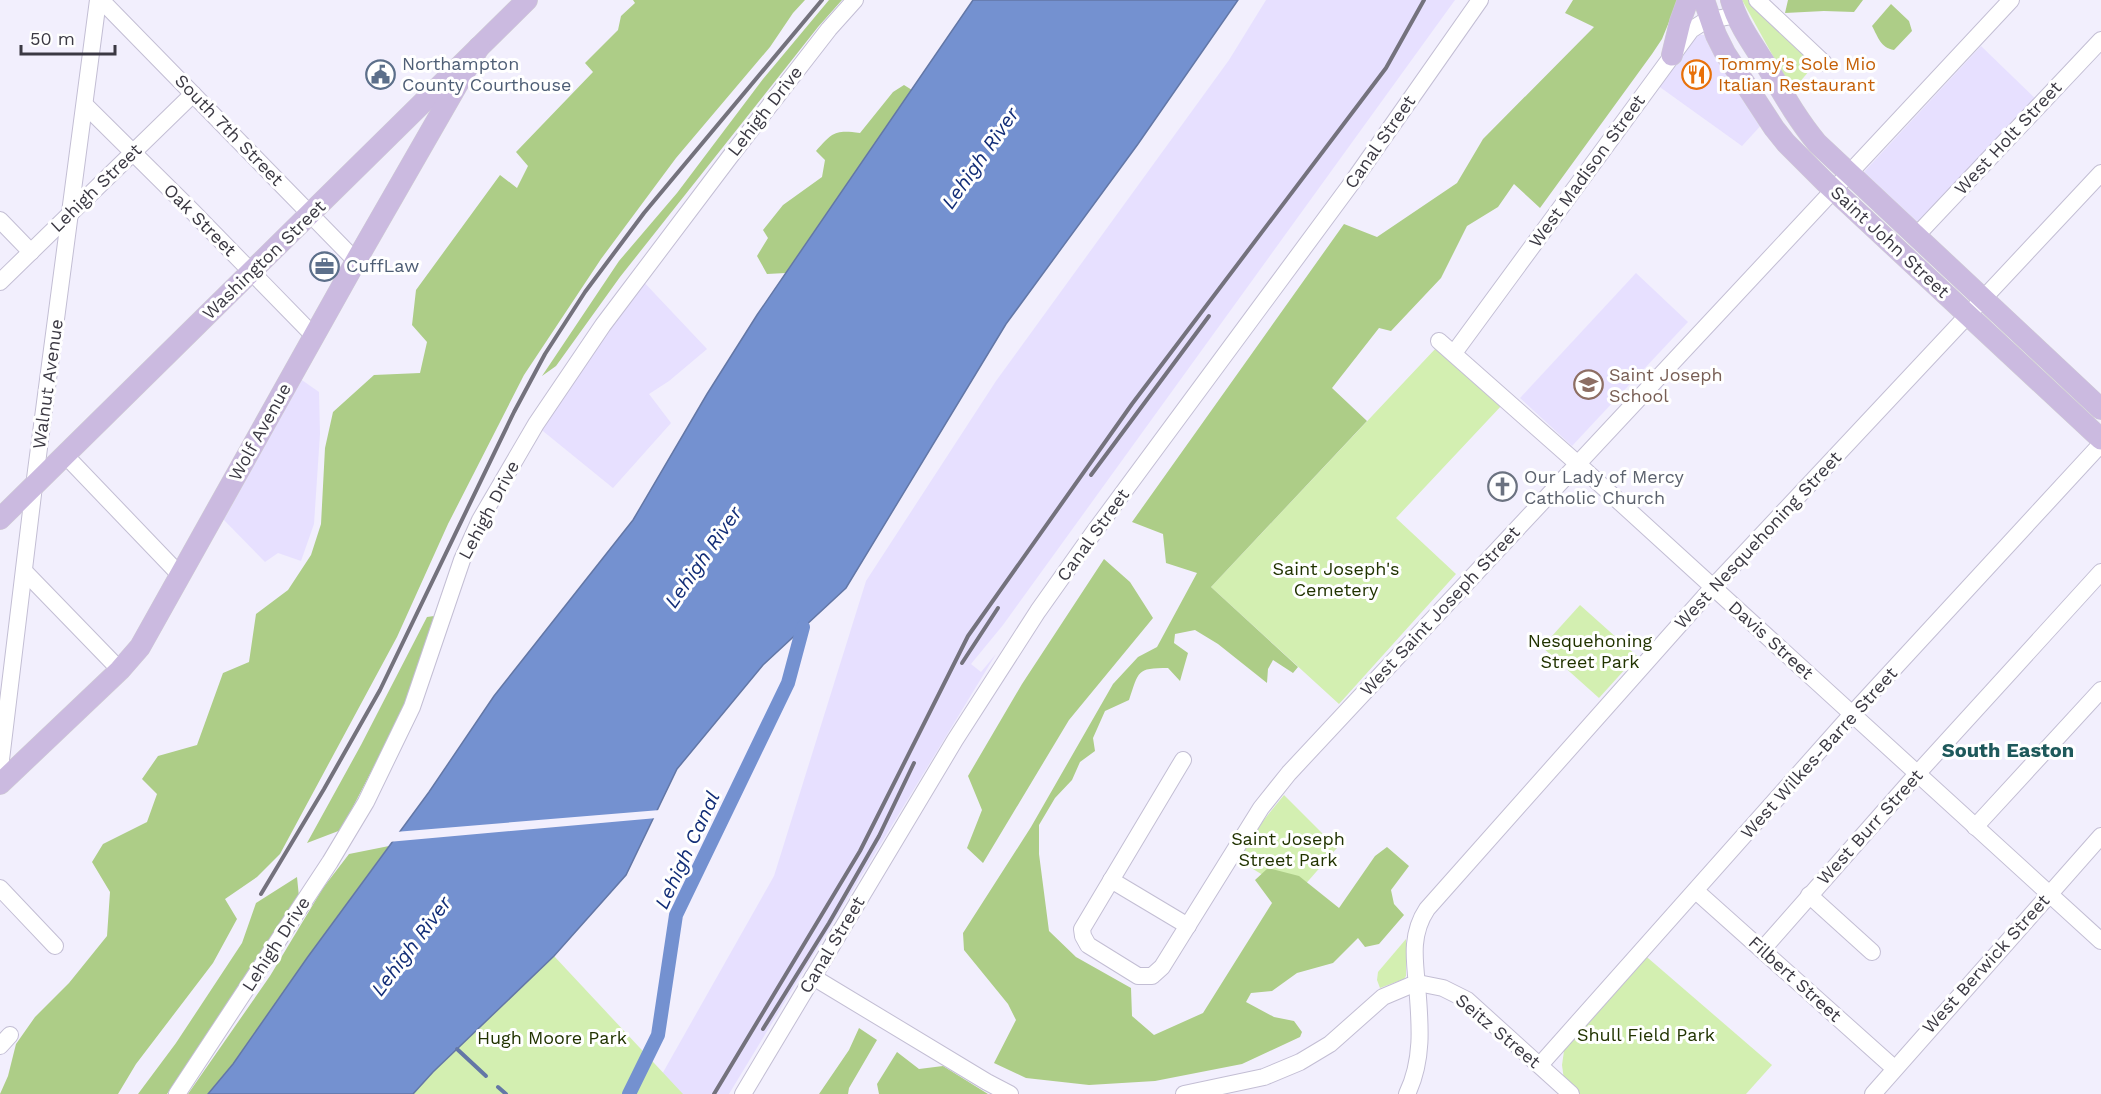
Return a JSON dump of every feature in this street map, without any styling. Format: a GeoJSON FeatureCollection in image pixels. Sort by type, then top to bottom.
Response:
{"type":"FeatureCollection","features":[{"type":"Feature","properties":{"kind":"main road","name":"Washington Street"},"geometry":{"type":"LineString","coordinates":[[0,519],[407,120],[526,0]]}},
{"type":"Feature","properties":{"kind":"main road"},"geometry":{"type":"LineString","coordinates":[[1672,54],[1688,0]]}},
{"type":"Feature","properties":{"kind":"main road","name":"Saint John Street"},"geometry":{"type":"LineString","coordinates":[[1734,8],[1803,126],[1817,143],[2101,409]]}},
{"type":"Feature","properties":{"kind":"main road","name":"Saint John Street"},"geometry":{"type":"LineString","coordinates":[[1706,10],[1725,53],[1777,133],[1834,190],[2101,439]]}},
{"type":"Feature","properties":{"kind":"main road","name":"Wolf Avenue"},"geometry":{"type":"LineString","coordinates":[[0,784],[120,670],[140,647],[356,261],[479,47]]}},
{"type":"Feature","properties":{"kind":"main road"},"geometry":{"type":"LineString","coordinates":[[407,120],[423,134],[424,142]]}},
{"type":"Feature","properties":{"kind":"street","name":"South 7th Street"},"geometry":{"type":"LineString","coordinates":[[100,0],[356,261]]}},
{"type":"Feature","properties":{"kind":"street","name":"Walnut Avenue"},"geometry":{"type":"LineString","coordinates":[[0,768],[34,486],[100,0]]}},
{"type":"Feature","properties":{"kind":"street","name":"Lehigh Drive"},"geometry":{"type":"LineString","coordinates":[[177,1094],[330,862],[366,802],[412,707],[462,560],[480,520],[536,424],[603,325],[694,204],[829,29],[855,0]]}},
{"type":"Feature","properties":{"kind":"street","name":"Canal Street"},"geometry":{"type":"LineString","coordinates":[[743,1094],[961,731],[1038,611],[1107,513],[1351,184],[1480,0]]}},
{"type":"Feature","properties":{"kind":"street"},"geometry":{"type":"LineString","coordinates":[[1756,0],[1824,63]]}},
{"type":"Feature","properties":{"kind":"street","name":"West Saint Joseph Street"},"geometry":{"type":"LineString","coordinates":[[1111,880],[1083,927],[1084,938],[1088,945],[1134,974],[1147,977],[1155,974],[1162,967],[1261,808],[1281,783],[2012,0]]}},
{"type":"Feature","properties":{"kind":"street","name":"West Madison Street"},"geometry":{"type":"LineString","coordinates":[[1454,353],[1706,10],[1734,8]]}},
{"type":"Feature","properties":{"kind":"street","name":"West Holt Street"},"geometry":{"type":"LineString","coordinates":[[1916,236],[2101,40]]}},
{"type":"Feature","properties":{"kind":"street","name":"Lehigh Street"},"geometry":{"type":"LineString","coordinates":[[0,282],[194,94]]}},
{"type":"Feature","properties":{"kind":"street","name":"Oak Street"},"geometry":{"type":"LineString","coordinates":[[85,105],[314,336]]}},
{"type":"Feature","properties":{"kind":"street","name":"West Nesquehoning Street"},"geometry":{"type":"LineString","coordinates":[[1407,1094],[1416,1072],[1420,1048],[1414,945],[1419,925],[1427,909],[1713,587],[2101,173]]}},
{"type":"Feature","properties":{"kind":"street"},"geometry":{"type":"LineString","coordinates":[[0,220],[31,252]]}},
{"type":"Feature","properties":{"kind":"street","name":"Davis Street"},"geometry":{"type":"LineString","coordinates":[[1439,341],[1578,464],[2101,940]]}},
{"type":"Feature","properties":{"kind":"street","name":"West Wilkes-Barre Street"},"geometry":{"type":"LineString","coordinates":[[1540,1065],[1852,714],[2101,444]]}},
{"type":"Feature","properties":{"kind":"street"},"geometry":{"type":"LineString","coordinates":[[65,455],[180,575]]}},
{"type":"Feature","properties":{"kind":"street"},"geometry":{"type":"LineString","coordinates":[[24,571],[120,670]]}},
{"type":"Feature","properties":{"kind":"street","name":"West Burr Street"},"geometry":{"type":"LineString","coordinates":[[1762,950],[1917,774],[2101,572]]}},
{"type":"Feature","properties":{"kind":"street"},"geometry":{"type":"LineString","coordinates":[[1975,827],[2101,690]]}},
{"type":"Feature","properties":{"kind":"street"},"geometry":{"type":"LineString","coordinates":[[1183,760],[1111,880],[1188,926]]}},
{"type":"Feature","properties":{"kind":"street","name":"West Berwick Street"},"geometry":{"type":"LineString","coordinates":[[1873,1094],[2101,836]]}},
{"type":"Feature","properties":{"kind":"street"},"geometry":{"type":"LineString","coordinates":[[0,888],[55,946]]}},
{"type":"Feature","properties":{"kind":"street","name":"Filbert Street"},"geometry":{"type":"LineString","coordinates":[[1696,891],[1894,1068]]}},
{"type":"Feature","properties":{"kind":"street"},"geometry":{"type":"LineString","coordinates":[[1809,896],[1872,951]]}},
{"type":"Feature","properties":{"kind":"street"},"geometry":{"type":"LineString","coordinates":[[813,977],[1010,1094]]}},
{"type":"Feature","properties":{"kind":"street"},"geometry":{"type":"LineString","coordinates":[[1184,1094],[1264,1077],[1300,1062],[1330,1044],[1383,997],[1397,990],[1417,985]]}},
{"type":"Feature","properties":{"kind":"street","name":"Seitz Street"},"geometry":{"type":"LineString","coordinates":[[1417,985],[1439,987],[1463,997],[1571,1094]]}},
{"type":"Feature","properties":{"kind":"shaded area"},"geometry":{"type":"Polygon","coordinates":[[[1266,0],[1455,0],[1003,625],[971,664],[981,672],[996,654],[729,1094],[682,1094],[661,1076],[774,876],[866,581],[996,381],[1229,60],[1266,0]]]}},
{"type":"Feature","properties":{"kind":"shaded area"},"geometry":{"type":"Polygon","coordinates":[[[1700,35],[1708,35],[1764,122],[1742,146],[1657,85],[1693,40],[1700,35]]]}},
{"type":"Feature","properties":{"kind":"shaded area"},"geometry":{"type":"Polygon","coordinates":[[[1981,46],[2039,102],[1919,227],[1863,173],[1981,46]]]}},
{"type":"Feature","properties":{"kind":"shaded area"},"geometry":{"type":"Polygon","coordinates":[[[1636,273],[1688,322],[1572,446],[1520,398],[1636,273]]]}},
{"type":"Feature","properties":{"kind":"shaded area"},"geometry":{"type":"Polygon","coordinates":[[[639,277],[707,349],[669,381],[649,394],[671,423],[613,488],[538,427],[639,277]]]}},
{"type":"Feature","properties":{"kind":"shaded area"},"geometry":{"type":"Polygon","coordinates":[[[299,378],[319,392],[320,434],[314,524],[301,561],[278,553],[265,562],[222,518],[299,378]]]}},
{"type":"Feature","properties":{"kind":"green space"},"geometry":{"type":"Polygon","coordinates":[[[633,0],[805,0],[793,13],[770,47],[676,158],[601,259],[524,375],[448,524],[397,637],[280,854],[257,877],[225,899],[237,919],[213,963],[136,1064],[118,1094],[0,1094],[8,1076],[16,1044],[35,1017],[69,983],[107,936],[110,892],[92,862],[103,844],[147,822],[157,794],[142,779],[158,756],[197,745],[223,673],[249,662],[256,614],[288,590],[311,555],[321,524],[325,448],[333,412],[374,375],[420,373],[427,342],[412,325],[416,290],[500,175],[517,188],[528,166],[516,152],[593,72],[585,63],[618,30],[621,16],[635,3],[633,0]]]}},
{"type":"Feature","properties":{"kind":"green space"},"geometry":{"type":"Polygon","coordinates":[[[829,0],[842,0],[818,27],[620,277],[556,366],[542,376],[619,261],[677,193],[763,79],[829,0]]]}},
{"type":"Feature","properties":{"kind":"green space"},"geometry":{"type":"Polygon","coordinates":[[[1573,0],[1678,0],[1662,39],[1540,208],[1514,184],[1498,207],[1467,226],[1441,278],[1391,331],[1379,328],[1332,388],[1367,421],[1211,587],[1298,667],[1293,673],[1273,660],[1268,669],[1267,683],[1218,644],[1195,630],[1175,634],[1174,643],[1188,653],[1180,681],[1168,668],[1144,670],[1140,673],[1129,700],[1105,711],[1093,738],[1095,751],[1080,762],[1072,780],[1055,798],[1039,825],[1039,854],[1049,931],[1076,957],[1131,988],[1132,1016],[1154,1035],[1203,1013],[1272,903],[1255,880],[1268,868],[1299,876],[1339,908],[1375,856],[1387,847],[1409,866],[1391,890],[1394,904],[1404,915],[1379,944],[1365,947],[1358,938],[1333,963],[1297,973],[1272,991],[1251,993],[1246,1002],[1274,1017],[1294,1021],[1302,1032],[1300,1037],[1242,1064],[1155,1081],[1089,1085],[1026,1078],[994,1063],[1016,1020],[1008,1004],[964,950],[963,933],[1031,827],[1113,684],[1138,657],[1157,647],[1197,573],[1166,563],[1163,534],[1132,522],[1344,224],[1377,237],[1457,183],[1483,139],[1594,27],[1565,13],[1573,0]]]}},
{"type":"Feature","properties":{"kind":"green space"},"geometry":{"type":"Polygon","coordinates":[[[1742,0],[1749,0],[1807,57],[1809,71],[1799,83],[1789,85],[1742,0]]]}},
{"type":"Feature","properties":{"kind":"green space"},"geometry":{"type":"Polygon","coordinates":[[[1788,0],[1863,0],[1854,12],[1785,13],[1788,0]]]}},
{"type":"Feature","properties":{"kind":"green space"},"geometry":{"type":"Polygon","coordinates":[[[1891,4],[1909,21],[1912,31],[1894,50],[1883,44],[1872,26],[1891,4]]]}},
{"type":"Feature","properties":{"kind":"green space"},"geometry":{"type":"Polygon","coordinates":[[[904,85],[912,90],[786,273],[767,274],[757,256],[768,238],[763,230],[783,205],[822,177],[825,160],[816,151],[835,134],[860,133],[893,92],[904,85]]]}},
{"type":"Feature","properties":{"kind":"green space","name":"Saint Joseph's Cemetery"},"geometry":{"type":"Polygon","coordinates":[[[1437,347],[1503,404],[1396,518],[1456,574],[1339,704],[1211,587],[1437,347]]]}},
{"type":"Feature","properties":{"kind":"green space"},"geometry":{"type":"Polygon","coordinates":[[[1104,559],[1130,582],[1153,618],[1069,720],[983,863],[967,848],[982,810],[968,776],[1022,684],[1104,559]]]}},
{"type":"Feature","properties":{"kind":"green space","name":"Nesquehoning Street Park"},"geometry":{"type":"Polygon","coordinates":[[[1580,605],[1637,656],[1599,698],[1542,647],[1580,605]]]}},
{"type":"Feature","properties":{"kind":"green space"},"geometry":{"type":"Polygon","coordinates":[[[434,616],[403,710],[341,830],[307,843],[427,617],[434,616]]]}},
{"type":"Feature","properties":{"kind":"green space","name":"Saint Joseph Street Park"},"geometry":{"type":"Polygon","coordinates":[[[1284,795],[1337,848],[1296,895],[1238,860],[1263,821],[1284,795]]]}},
{"type":"Feature","properties":{"kind":"green space"},"geometry":{"type":"Polygon","coordinates":[[[389,846],[233,1064],[208,1094],[188,1094],[270,976],[323,888],[349,854],[389,846]]]}},
{"type":"Feature","properties":{"kind":"green space"},"geometry":{"type":"Polygon","coordinates":[[[297,877],[299,897],[167,1094],[138,1094],[176,1043],[242,943],[256,903],[297,877]]]}},
{"type":"Feature","properties":{"kind":"green space"},"geometry":{"type":"Polygon","coordinates":[[[1406,939],[1406,976],[1404,979],[1380,988],[1377,980],[1378,972],[1406,939]]]}},
{"type":"Feature","properties":{"kind":"green space","name":"Shull Field Park"},"geometry":{"type":"Polygon","coordinates":[[[1641,952],[1772,1065],[1746,1094],[1573,1094],[1564,1080],[1562,1065],[1566,1037],[1641,952]]]}},
{"type":"Feature","properties":{"kind":"green space","name":"Hugh Moore Park"},"geometry":{"type":"Polygon","coordinates":[[[554,956],[683,1094],[413,1094],[433,1072],[554,956]]]}},
{"type":"Feature","properties":{"kind":"green space"},"geometry":{"type":"Polygon","coordinates":[[[859,1028],[877,1040],[849,1088],[848,1094],[819,1094],[849,1050],[859,1028]]]}},
{"type":"Feature","properties":{"kind":"green space"},"geometry":{"type":"Polygon","coordinates":[[[897,1052],[919,1069],[943,1066],[988,1094],[879,1094],[877,1084],[897,1052]]]}},
{"type":"Feature","properties":{"kind":"water","name":"Lehigh River"},"geometry":{"type":"Polygon","coordinates":[[[973,0],[1238,0],[1138,144],[1006,324],[846,588],[763,665],[677,769],[626,875],[554,956],[413,1094],[208,1094],[233,1064],[307,958],[429,792],[494,696],[633,520],[707,394],[757,315],[973,0]]]}},
{"type":"Feature","properties":{"kind":"pier"},"geometry":{"type":"Polygon","coordinates":[[[660,810],[657,818],[388,842],[395,832],[660,810]]]}},
{"type":"Feature","properties":{"kind":"waterway","name":"Lehigh Canal"},"geometry":{"type":"LineString","coordinates":[[629,1094],[658,1035],[676,915],[788,683],[803,627]]}},
{"type":"Feature","properties":{"kind":"waterway"},"geometry":{"type":"LineString","coordinates":[[457,1049],[486,1076]]}},
{"type":"Feature","properties":{"kind":"waterway"},"geometry":{"type":"LineString","coordinates":[[498,1087],[506,1094]]}},
{"type":"Feature","properties":{"kind":"railway"},"geometry":{"type":"LineString","coordinates":[[261,894],[380,690],[514,412],[545,354],[585,292],[644,213],[822,0]]}},
{"type":"Feature","properties":{"kind":"railway"},"geometry":{"type":"LineString","coordinates":[[714,1094],[860,851],[968,636],[1132,404],[1386,68],[1424,0]]}},
{"type":"Feature","properties":{"kind":"railway"},"geometry":{"type":"LineString","coordinates":[[1091,475],[1209,316]]}},
{"type":"Feature","properties":{"kind":"railway"},"geometry":{"type":"LineString","coordinates":[[962,663],[998,608]]}},
{"type":"Feature","properties":{"kind":"railway"},"geometry":{"type":"LineString","coordinates":[[763,1029],[829,923],[879,836],[914,763]]}},
{"type":"Feature","properties":{"kind":"place","name":"Northampton County Courthouse"},"geometry":{"type":"Point","coordinates":[381,74]}},
{"type":"Feature","properties":{"kind":"place","name":"Tommy's Sole Mio Italian Restaurant"},"geometry":{"type":"Point","coordinates":[1697,74]}},
{"type":"Feature","properties":{"kind":"place","name":"CuffLaw"},"geometry":{"type":"Point","coordinates":[325,266]}},
{"type":"Feature","properties":{"kind":"place","name":"Saint Joseph School"},"geometry":{"type":"Point","coordinates":[1588,385]}},
{"type":"Feature","properties":{"kind":"place","name":"Our Lady of Mercy Catholic Church"},"geometry":{"type":"Point","coordinates":[1503,487]}},
{"type":"Feature","properties":{"kind":"district","name":"South Easton"},"geometry":{"type":"Point","coordinates":[2008,750]}}]}
